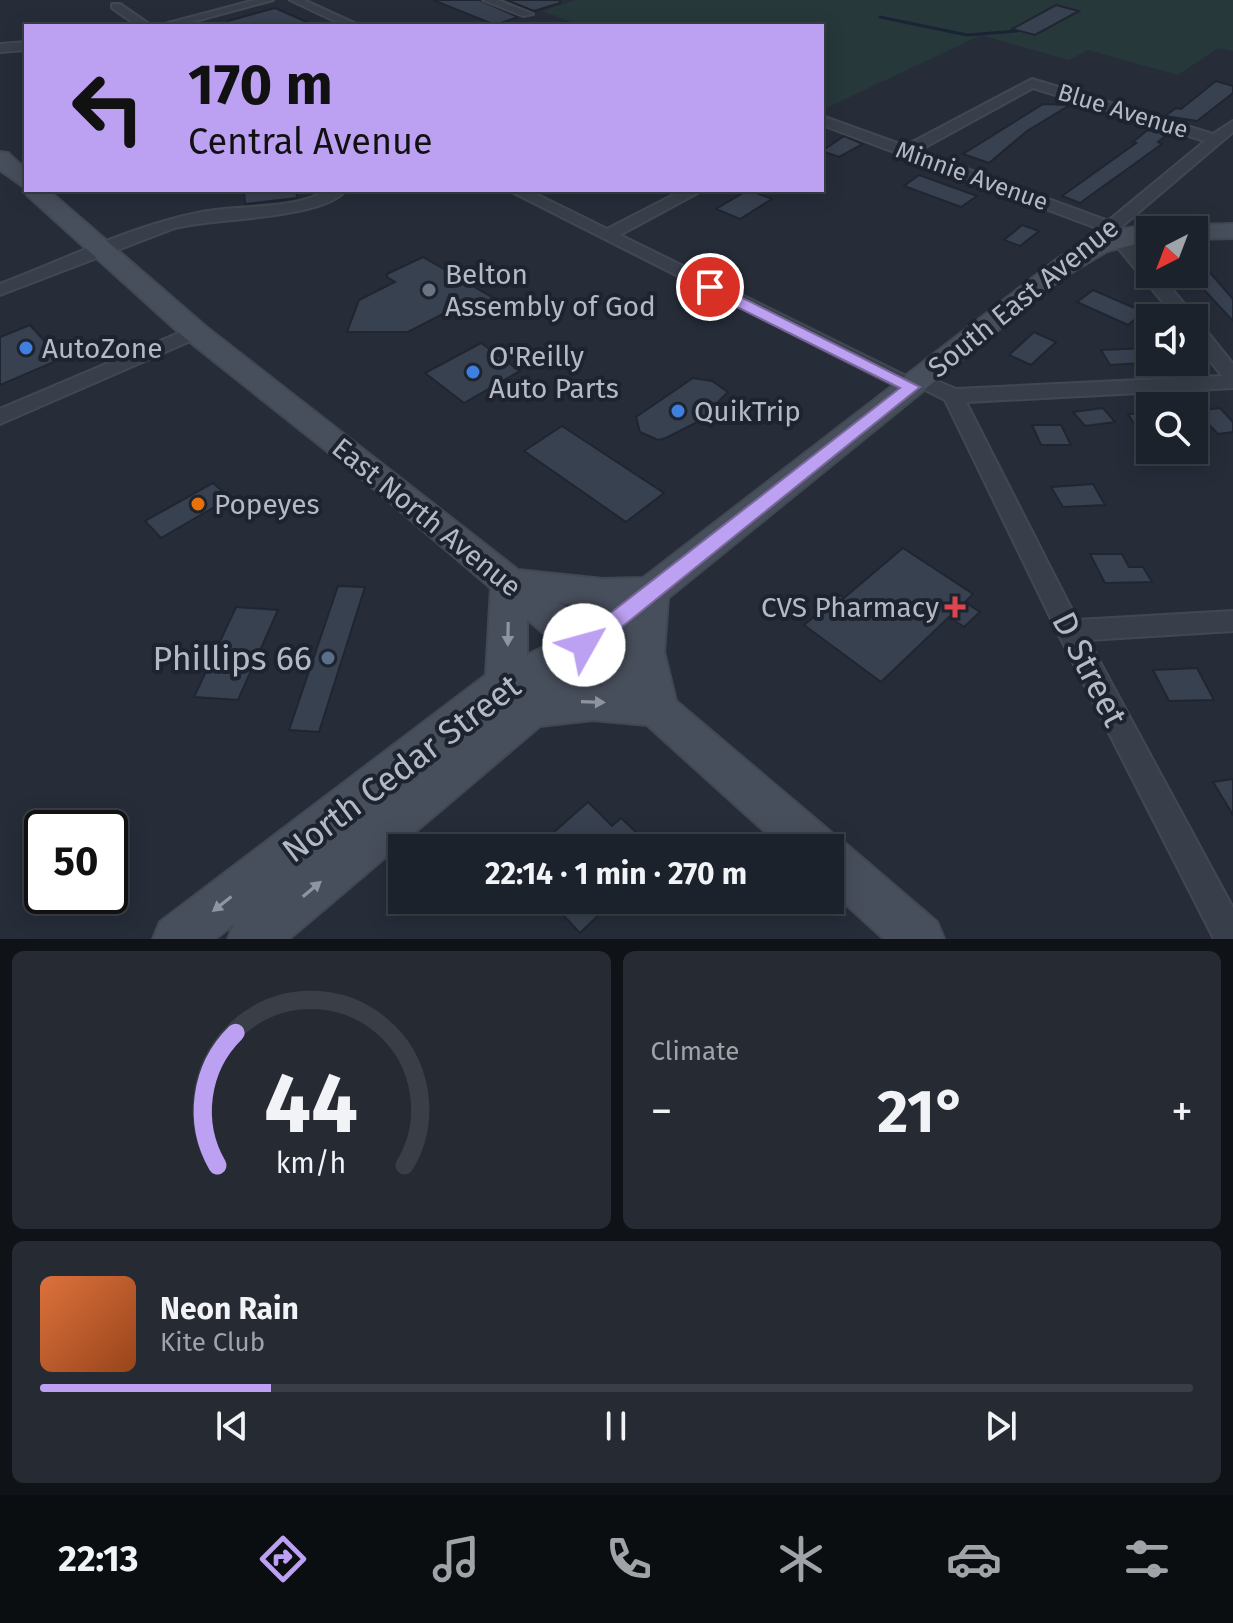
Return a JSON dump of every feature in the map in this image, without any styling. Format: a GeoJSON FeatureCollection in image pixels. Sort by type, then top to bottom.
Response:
{"type":"FeatureCollection","features":[{"type":"Feature","properties":{"kind":"main road"},"geometry":{"type":"LineString","coordinates":[[0,158],[24,180]]}},
{"type":"Feature","properties":{"kind":"main road","name":"East North Avenue"},"geometry":{"type":"LineString","coordinates":[[37,192],[195,332],[584,645],[800,834]]}},
{"type":"Feature","properties":{"kind":"main road"},"geometry":{"type":"LineString","coordinates":[[1208,232],[1233,231]]}},
{"type":"Feature","properties":{"kind":"main road"},"geometry":{"type":"LineString","coordinates":[[1114,232],[1136,233]]}},
{"type":"Feature","properties":{"kind":"main road","name":"South East Avenue"},"geometry":{"type":"LineString","coordinates":[[584,645],[1085,251],[1114,232]]}},
{"type":"Feature","properties":{"kind":"main road"},"geometry":{"type":"LineString","coordinates":[[509,583],[603,593],[651,592],[643,636],[644,668],[659,710],[516,697],[508,664],[509,583]]}},
{"type":"Feature","properties":{"kind":"main road","name":"North Cedar Street"},"geometry":{"type":"LineString","coordinates":[[177,939],[584,645]]}},
{"type":"Feature","properties":{"kind":"main road","name":"North Cedar Street"},"geometry":{"type":"LineString","coordinates":[[252,939],[516,697]]}},
{"type":"Feature","properties":{"kind":"main road"},"geometry":{"type":"LineString","coordinates":[[844,872],[920,939]]}},
{"type":"Feature","properties":{"kind":"street"},"geometry":{"type":"LineString","coordinates":[[171,24],[268,0]]}},
{"type":"Feature","properties":{"kind":"street"},"geometry":{"type":"LineString","coordinates":[[295,0],[350,24]]}},
{"type":"Feature","properties":{"kind":"street"},"geometry":{"type":"LineString","coordinates":[[488,0],[527,14]]}},
{"type":"Feature","properties":{"kind":"street"},"geometry":{"type":"LineString","coordinates":[[116,6],[143,24]]}},
{"type":"Feature","properties":{"kind":"street"},"geometry":{"type":"LineString","coordinates":[[0,48],[24,46]]}},
{"type":"Feature","properties":{"kind":"street","name":"Blue Avenue"},"geometry":{"type":"LineString","coordinates":[[905,152],[1032,83],[1228,132]]}},
{"type":"Feature","properties":{"kind":"street","name":"Minnie Avenue"},"geometry":{"type":"LineString","coordinates":[[824,123],[1114,232]]}},
{"type":"Feature","properties":{"kind":"street","name":"South East Avenue"},"geometry":{"type":"LineString","coordinates":[[1114,232],[1228,132]]}},
{"type":"Feature","properties":{"kind":"street"},"geometry":{"type":"LineString","coordinates":[[0,290],[204,216],[315,204],[336,192]]}},
{"type":"Feature","properties":{"kind":"street"},"geometry":{"type":"LineString","coordinates":[[520,192],[916,383],[953,396],[1233,379]]}},
{"type":"Feature","properties":{"kind":"street"},"geometry":{"type":"LineString","coordinates":[[606,236],[691,192]]}},
{"type":"Feature","properties":{"kind":"street"},"geometry":{"type":"LineString","coordinates":[[1114,232],[1174,304]]}},
{"type":"Feature","properties":{"kind":"street"},"geometry":{"type":"LineString","coordinates":[[0,417],[195,332]]}},
{"type":"Feature","properties":{"kind":"street"},"geometry":{"type":"LineString","coordinates":[[1208,346],[1233,379]]}},
{"type":"Feature","properties":{"kind":"street","name":"D Street"},"geometry":{"type":"LineString","coordinates":[[953,396],[1070,631],[1232,939]]}},
{"type":"Feature","properties":{"kind":"street"},"geometry":{"type":"LineString","coordinates":[[1070,631],[1233,621]]}},
{"type":"Feature","properties":{"kind":"shaded area"},"geometry":{"type":"Polygon","coordinates":[[[576,0],[1233,0],[1233,51],[1218,48],[1178,75],[1088,50],[1069,60],[981,35],[824,109],[824,24],[577,24],[542,11],[576,0]]]}},
{"type":"Feature","properties":{"kind":"building"},"geometry":{"type":"Polygon","coordinates":[[[433,0],[480,0],[518,17],[493,24],[433,0]]]}},
{"type":"Feature","properties":{"kind":"building"},"geometry":{"type":"Polygon","coordinates":[[[506,0],[560,0],[560,3],[534,11],[506,0]]]}},
{"type":"Feature","properties":{"kind":"building"},"geometry":{"type":"Polygon","coordinates":[[[1056,5],[1079,11],[1035,35],[1012,29],[1056,5]]]}},
{"type":"Feature","properties":{"kind":"building"},"geometry":{"type":"Polygon","coordinates":[[[275,8],[311,24],[229,24],[228,21],[275,8]]]}},
{"type":"Feature","properties":{"kind":"building"},"geometry":{"type":"Polygon","coordinates":[[[1216,81],[1233,86],[1233,93],[1197,121],[1165,116],[1176,108],[1181,109],[1216,81]]]}},
{"type":"Feature","properties":{"kind":"building"},"geometry":{"type":"Polygon","coordinates":[[[1043,104],[1070,105],[1027,131],[989,163],[963,154],[1043,104]]]}},
{"type":"Feature","properties":{"kind":"building"},"geometry":{"type":"Polygon","coordinates":[[[1151,127],[1169,133],[1158,142],[1162,144],[1080,203],[1062,196],[1136,143],[1133,142],[1151,127]]]}},
{"type":"Feature","properties":{"kind":"building"},"geometry":{"type":"Polygon","coordinates":[[[844,136],[863,144],[839,157],[824,150],[844,136]]]}},
{"type":"Feature","properties":{"kind":"building"},"geometry":{"type":"Polygon","coordinates":[[[919,175],[977,196],[961,207],[904,186],[919,175]]]}},
{"type":"Feature","properties":{"kind":"building"},"geometry":{"type":"Polygon","coordinates":[[[244,192],[296,192],[297,198],[245,204],[244,192]]]}},
{"type":"Feature","properties":{"kind":"building"},"geometry":{"type":"Polygon","coordinates":[[[745,192],[772,199],[740,219],[716,209],[745,192]]]}},
{"type":"Feature","properties":{"kind":"building"},"geometry":{"type":"Polygon","coordinates":[[[1022,225],[1039,231],[1020,246],[1004,240],[1022,225]]]}},
{"type":"Feature","properties":{"kind":"building","name":"Belton Assembly of God"},"geometry":{"type":"Polygon","coordinates":[[[423,257],[495,299],[468,313],[456,307],[408,332],[347,332],[359,300],[395,282],[387,274],[423,257]]]}},
{"type":"Feature","properties":{"kind":"building"},"geometry":{"type":"Polygon","coordinates":[[[1208,270],[1233,299],[1233,321],[1202,288],[1208,288],[1208,270]]]}},
{"type":"Feature","properties":{"kind":"building"},"geometry":{"type":"Polygon","coordinates":[[[1093,290],[1136,309],[1136,318],[1128,325],[1077,302],[1093,290]]]}},
{"type":"Feature","properties":{"kind":"building","name":"AutoZone"},"geometry":{"type":"Polygon","coordinates":[[[30,325],[61,359],[0,385],[0,337],[30,325]]]}},
{"type":"Feature","properties":{"kind":"building"},"geometry":{"type":"Polygon","coordinates":[[[1034,332],[1056,342],[1031,365],[1009,355],[1034,332]]]}},
{"type":"Feature","properties":{"kind":"building","name":"O'Reilly Auto Parts"},"geometry":{"type":"Polygon","coordinates":[[[481,343],[520,371],[464,403],[425,373],[481,343]]]}},
{"type":"Feature","properties":{"kind":"building"},"geometry":{"type":"Polygon","coordinates":[[[1136,349],[1136,364],[1110,365],[1101,350],[1136,349]]]}},
{"type":"Feature","properties":{"kind":"building","name":"QuikTrip"},"geometry":{"type":"Polygon","coordinates":[[[693,378],[712,381],[728,392],[713,407],[711,415],[658,440],[640,432],[636,417],[693,378]]]}},
{"type":"Feature","properties":{"kind":"building"},"geometry":{"type":"Polygon","coordinates":[[[1103,408],[1115,422],[1085,426],[1073,412],[1103,408]]]}},
{"type":"Feature","properties":{"kind":"building"},"geometry":{"type":"Polygon","coordinates":[[[1220,408],[1233,422],[1233,432],[1218,434],[1208,424],[1208,410],[1220,408]]]}},
{"type":"Feature","properties":{"kind":"building"},"geometry":{"type":"Polygon","coordinates":[[[1128,414],[1136,414],[1136,427],[1128,414]]]}},
{"type":"Feature","properties":{"kind":"building"},"geometry":{"type":"Polygon","coordinates":[[[1032,425],[1061,425],[1071,445],[1041,445],[1032,425]]]}},
{"type":"Feature","properties":{"kind":"building"},"geometry":{"type":"Polygon","coordinates":[[[562,426],[664,493],[626,522],[524,451],[562,426]]]}},
{"type":"Feature","properties":{"kind":"building"},"geometry":{"type":"Polygon","coordinates":[[[213,483],[230,498],[161,538],[145,521],[213,483]]]}},
{"type":"Feature","properties":{"kind":"building"},"geometry":{"type":"Polygon","coordinates":[[[1093,484],[1105,505],[1063,507],[1051,487],[1093,484]]]}},
{"type":"Feature","properties":{"kind":"building","name":"CVS Pharmacy"},"geometry":{"type":"Polygon","coordinates":[[[903,548],[973,594],[965,602],[980,612],[964,627],[949,617],[881,682],[804,625],[840,595],[844,598],[903,548]]]}},
{"type":"Feature","properties":{"kind":"building"},"geometry":{"type":"Polygon","coordinates":[[[1090,554],[1122,554],[1129,567],[1143,567],[1152,582],[1105,583],[1090,554]]]}},
{"type":"Feature","properties":{"kind":"building","name":"Phillips 66"},"geometry":{"type":"Polygon","coordinates":[[[338,586],[365,587],[319,732],[289,730],[338,586]]]}},
{"type":"Feature","properties":{"kind":"building"},"geometry":{"type":"Polygon","coordinates":[[[236,607],[278,610],[238,700],[194,697],[236,607]]]}},
{"type":"Feature","properties":{"kind":"building"},"geometry":{"type":"Polygon","coordinates":[[[1197,668],[1214,700],[1169,701],[1153,670],[1197,668]]]}},
{"type":"Feature","properties":{"kind":"building"},"geometry":{"type":"Polygon","coordinates":[[[1233,779],[1233,815],[1213,782],[1233,779]]]}},
{"type":"Feature","properties":{"kind":"building"},"geometry":{"type":"Polygon","coordinates":[[[588,802],[612,826],[621,818],[638,834],[552,834],[588,802]]]}},
{"type":"Feature","properties":{"kind":"building"},"geometry":{"type":"Polygon","coordinates":[[[562,914],[600,914],[580,933],[562,914]]]}},
{"type":"Feature","properties":{"kind":"waterway"},"geometry":{"type":"LineString","coordinates":[[880,17],[967,35],[1017,31]]}},
{"type":"Feature","properties":{"kind":"place","name":"Belton Assembly of God"},"geometry":{"type":"Point","coordinates":[429,290]}},
{"type":"Feature","properties":{"kind":"place","name":"AutoZone"},"geometry":{"type":"Point","coordinates":[26,348]}},
{"type":"Feature","properties":{"kind":"place","name":"O'Reilly Auto Parts"},"geometry":{"type":"Point","coordinates":[473,372]}},
{"type":"Feature","properties":{"kind":"place","name":"QuikTrip"},"geometry":{"type":"Point","coordinates":[678,411]}},
{"type":"Feature","properties":{"kind":"place","name":"Popeyes"},"geometry":{"type":"Point","coordinates":[198,504]}},
{"type":"Feature","properties":{"kind":"place","name":"CVS Pharmacy"},"geometry":{"type":"Point","coordinates":[955,607]}},
{"type":"Feature","properties":{"kind":"place","name":"Phillips 66"},"geometry":{"type":"Point","coordinates":[328,658]}},
{"type":"Feature","properties":{"kind":"route"},"geometry":{"type":"LineString","coordinates":[[584,645],[912,387],[710,287]]}}]}
